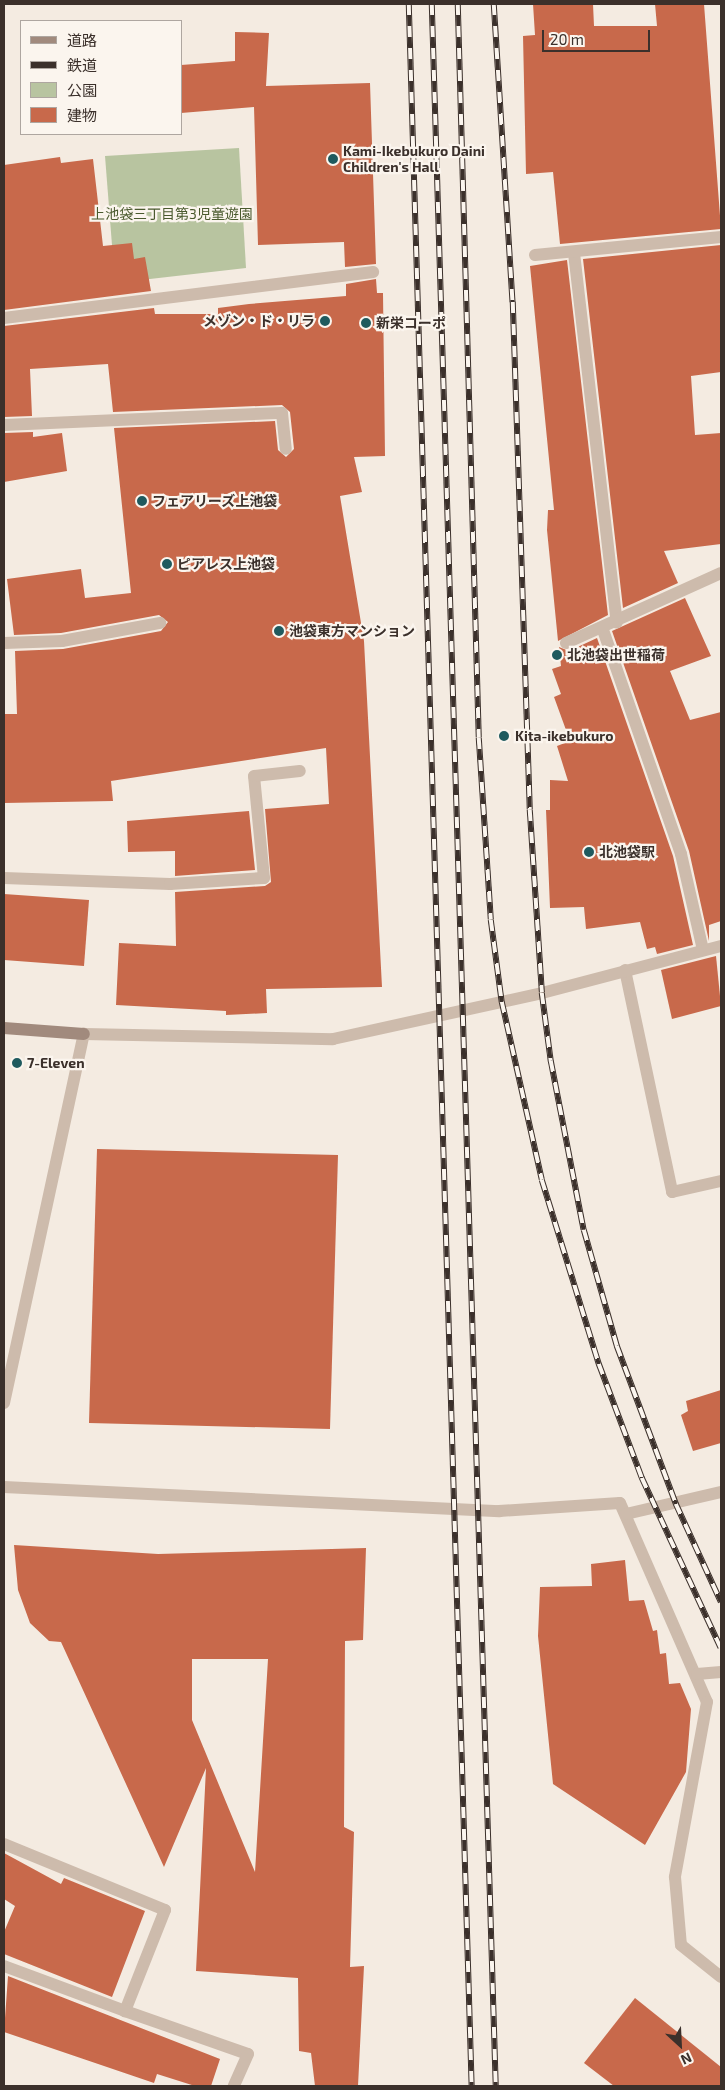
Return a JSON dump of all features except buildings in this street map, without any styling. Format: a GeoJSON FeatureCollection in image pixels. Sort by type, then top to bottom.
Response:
{"type":"FeatureCollection","features":[{"type":"Feature","properties":{"kind":"street"},"geometry":{"type":"LineString","coordinates":[[535,255],[574,253],[721,237]]}},
{"type":"Feature","properties":{"kind":"street"},"geometry":{"type":"LineString","coordinates":[[574,253],[617,623]]}},
{"type":"Feature","properties":{"kind":"street"},"geometry":{"type":"LineString","coordinates":[[4,318],[373,272]]}},
{"type":"Feature","properties":{"kind":"street"},"geometry":{"type":"LineString","coordinates":[[4,425],[282,413],[286,449]]}},
{"type":"Feature","properties":{"kind":"street"},"geometry":{"type":"LineString","coordinates":[[566,643],[603,630],[721,574]]}},
{"type":"Feature","properties":{"kind":"street"},"geometry":{"type":"LineString","coordinates":[[4,643],[62,641],[160,623]]}},
{"type":"Feature","properties":{"kind":"street"},"geometry":{"type":"LineString","coordinates":[[603,630],[681,854],[703,950]]}},
{"type":"Feature","properties":{"kind":"street"},"geometry":{"type":"LineString","coordinates":[[4,878],[170,884],[264,878],[254,776],[300,771]]}},
{"type":"Feature","properties":{"kind":"street"},"geometry":{"type":"LineString","coordinates":[[4,1028],[84,1034],[333,1039],[721,946]]}},
{"type":"Feature","properties":{"kind":"street"},"geometry":{"type":"LineString","coordinates":[[625,970],[672,1192],[721,1182]]}},
{"type":"Feature","properties":{"kind":"street"},"geometry":{"type":"LineString","coordinates":[[4,1403],[84,1034]]}},
{"type":"Feature","properties":{"kind":"street"},"geometry":{"type":"LineString","coordinates":[[4,1488],[498,1511],[620,1503],[697,1674],[707,1702],[676,1887],[681,1945],[721,1977]]}},
{"type":"Feature","properties":{"kind":"street"},"geometry":{"type":"LineString","coordinates":[[626,1514],[721,1492]]}},
{"type":"Feature","properties":{"kind":"street"},"geometry":{"type":"LineString","coordinates":[[697,1674],[721,1672]]}},
{"type":"Feature","properties":{"kind":"street"},"geometry":{"type":"LineString","coordinates":[[4,1844],[164,1910],[124,2011]]}},
{"type":"Feature","properties":{"kind":"street"},"geometry":{"type":"LineString","coordinates":[[4,1966],[124,2011],[248,2054],[234,2086]]}},
{"type":"Feature","properties":{"kind":"green space","name":"上池袋三丁目第3児童遊園"},"geometry":{"type":"Polygon","coordinates":[[[239,148],[246,268],[115,283],[105,156],[239,148]]]}},
{"type":"Feature","properties":{"kind":"railway"},"geometry":{"type":"LineString","coordinates":[[409,4],[472,2086]]}},
{"type":"Feature","properties":{"kind":"railway"},"geometry":{"type":"LineString","coordinates":[[432,4],[496,2086]]}},
{"type":"Feature","properties":{"kind":"railway"},"geometry":{"type":"LineString","coordinates":[[458,4],[479,738],[491,920],[502,1002],[542,1180],[599,1364],[642,1478],[721,1648]]}},
{"type":"Feature","properties":{"kind":"railway"},"geometry":{"type":"LineString","coordinates":[[494,4],[513,302],[530,810],[542,993],[551,1061],[584,1230],[617,1346],[676,1504],[721,1602]]}},
{"type":"Feature","properties":{"kind":"place","name":"Kami-Ikebukuro Daini Children's Hall"},"geometry":{"type":"Point","coordinates":[333,159]}},
{"type":"Feature","properties":{"kind":"place","name":"メゾン・ド・リラ"},"geometry":{"type":"Point","coordinates":[325,321]}},
{"type":"Feature","properties":{"kind":"place","name":"新栄コーポ"},"geometry":{"type":"Point","coordinates":[366,323]}},
{"type":"Feature","properties":{"kind":"place","name":"フェアリーズ上池袋"},"geometry":{"type":"Point","coordinates":[142,501]}},
{"type":"Feature","properties":{"kind":"place","name":"ピアレス上池袋"},"geometry":{"type":"Point","coordinates":[167,564]}},
{"type":"Feature","properties":{"kind":"place","name":"池袋東方マンション"},"geometry":{"type":"Point","coordinates":[279,631]}},
{"type":"Feature","properties":{"kind":"place","name":"北池袋出世稲荷"},"geometry":{"type":"Point","coordinates":[557,655]}},
{"type":"Feature","properties":{"kind":"place","name":"Kita-ikebukuro"},"geometry":{"type":"Point","coordinates":[504,736]}},
{"type":"Feature","properties":{"kind":"place","name":"北池袋駅"},"geometry":{"type":"Point","coordinates":[589,852]}},
{"type":"Feature","properties":{"kind":"place","name":"7-Eleven"},"geometry":{"type":"Point","coordinates":[17,1063]}}]}
